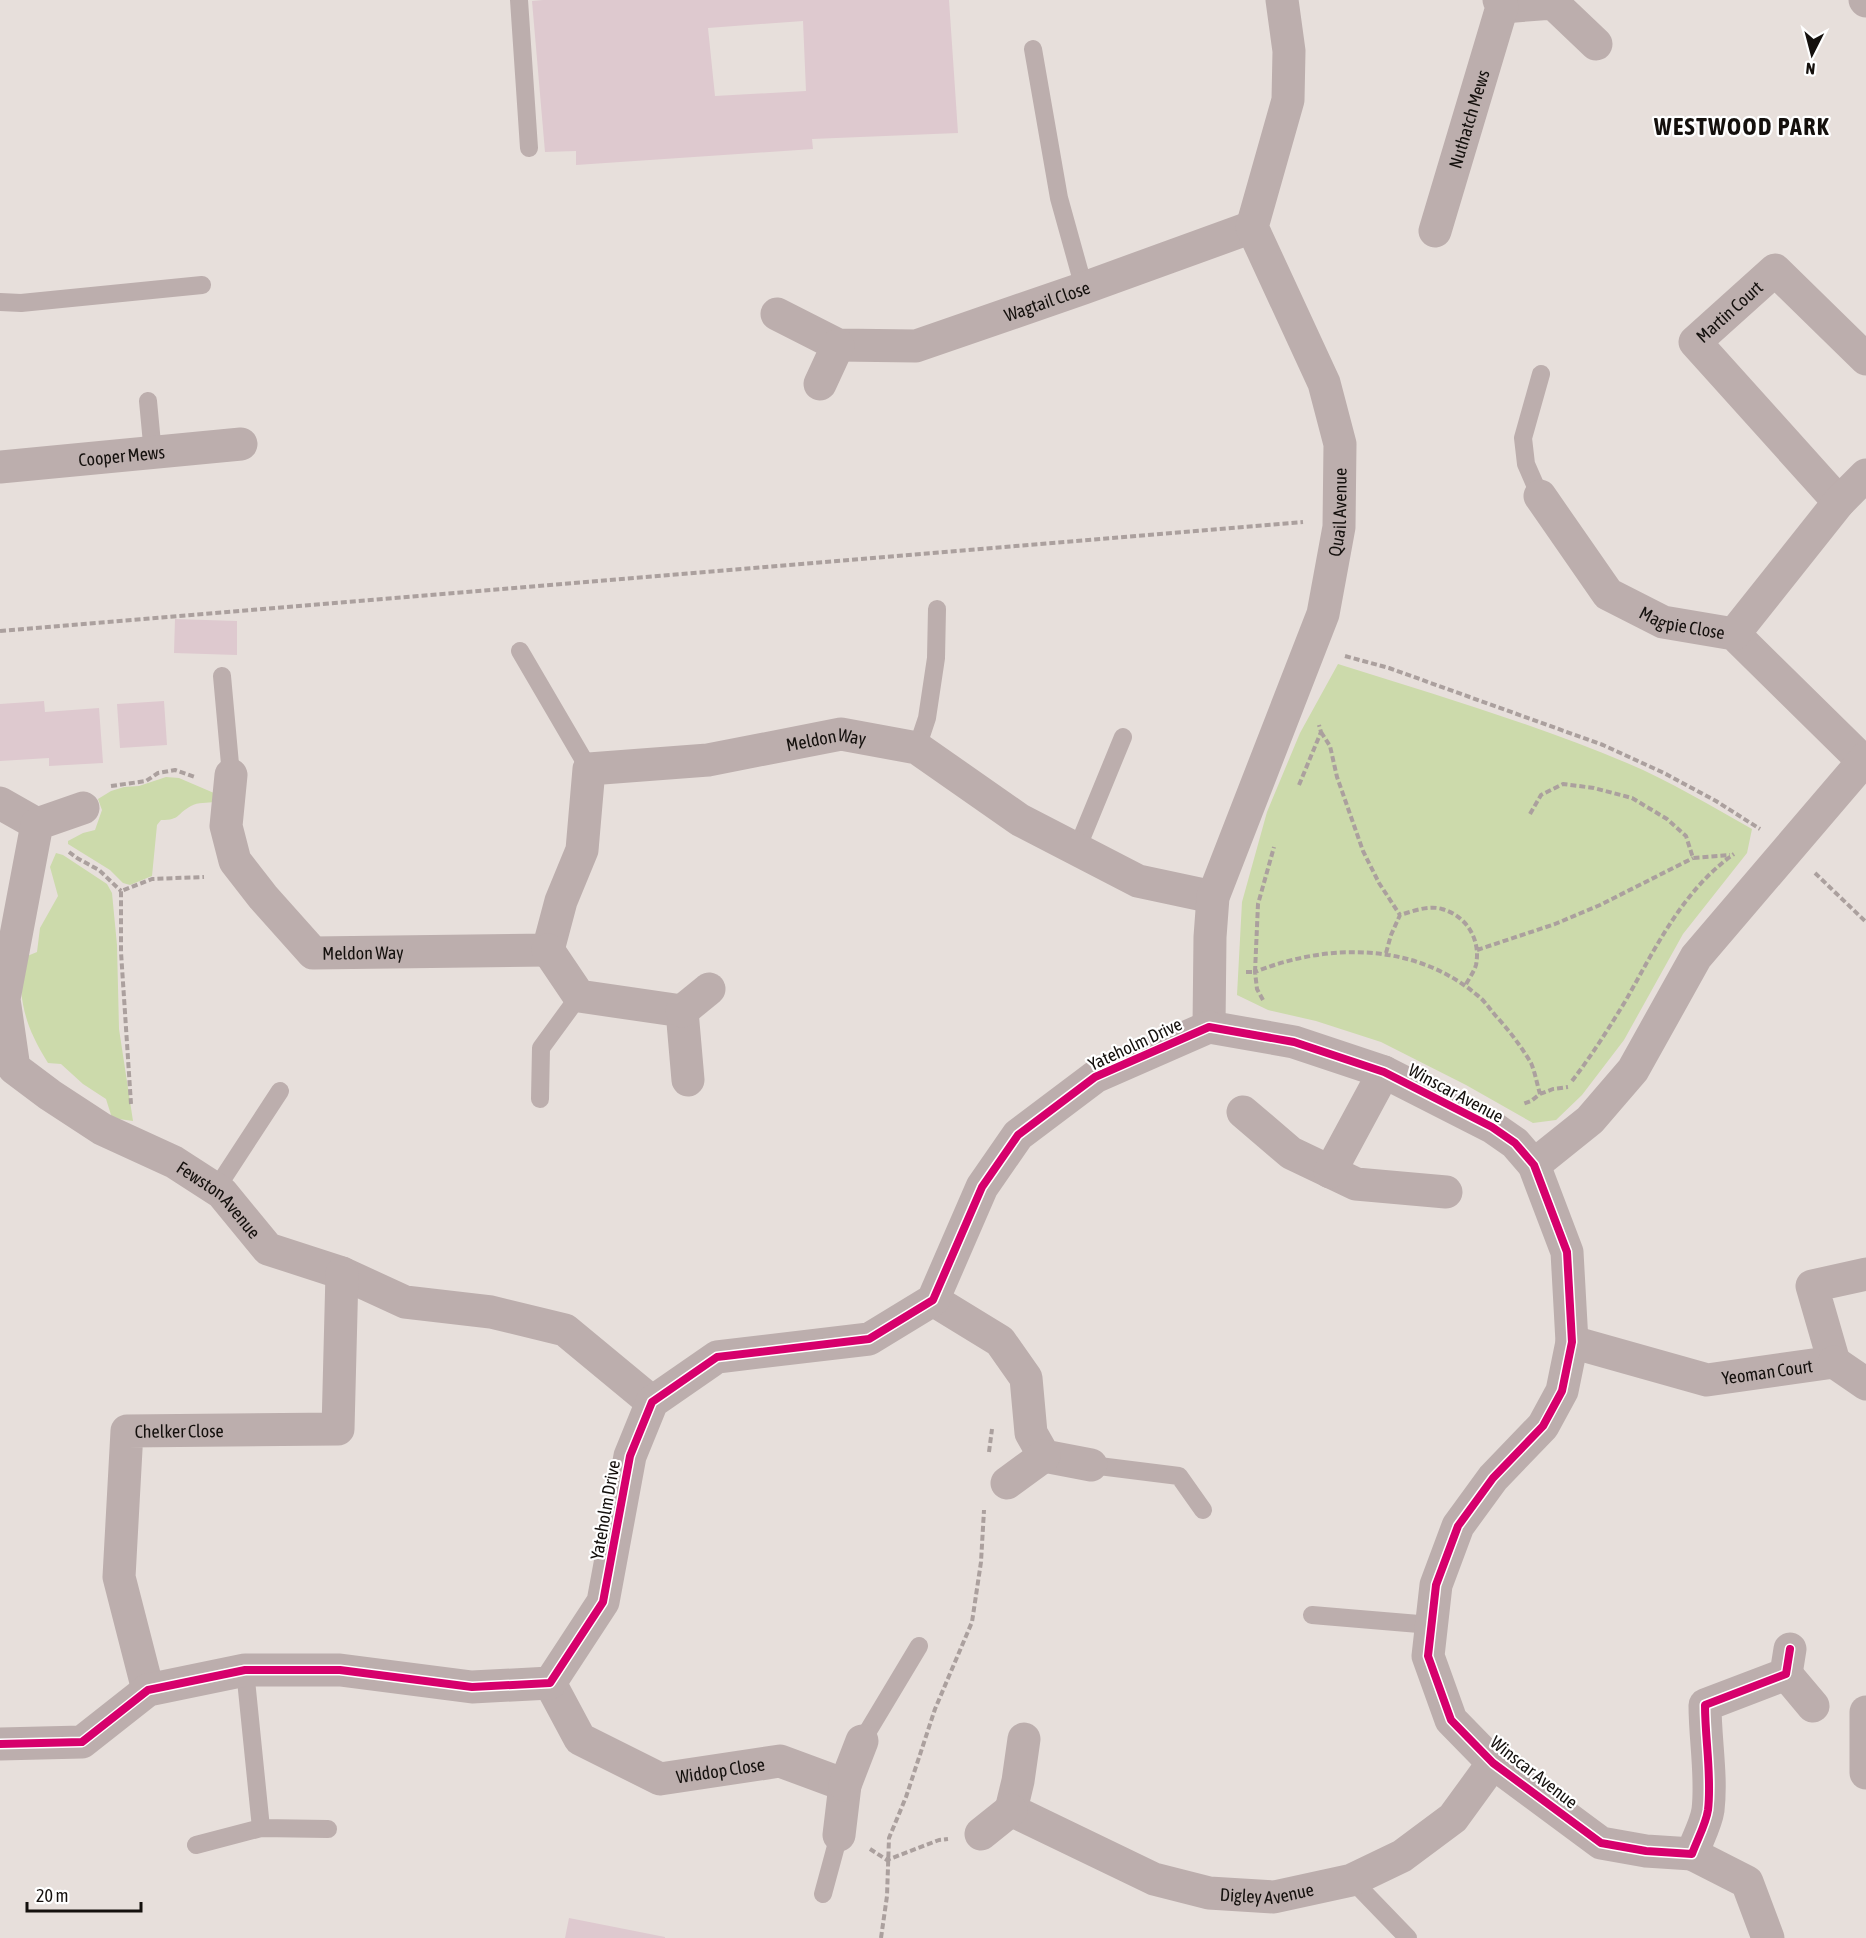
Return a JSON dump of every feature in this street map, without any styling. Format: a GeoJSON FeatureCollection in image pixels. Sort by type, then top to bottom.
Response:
{"type":"FeatureCollection","features":[{"type":"Feature","properties":{"kind":"street"},"geometry":{"type":"LineString","coordinates":[[1252,227],[1288,100],[1289,51],[1282,0]]}},
{"type":"Feature","properties":{"kind":"street","name":"Nuthatch Mews"},"geometry":{"type":"LineString","coordinates":[[1435,231],[1501,4],[1553,3],[1596,44]]}},
{"type":"Feature","properties":{"kind":"street","name":"Wagtail Close"},"geometry":{"type":"LineString","coordinates":[[777,314],[838,345],[916,346],[1252,227]]}},
{"type":"Feature","properties":{"kind":"street","name":"Quail Avenue"},"geometry":{"type":"LineString","coordinates":[[1209,1027],[1210,937],[1214,897],[1323,614],[1339,519],[1340,444],[1324,383],[1252,227]]}},
{"type":"Feature","properties":{"kind":"street","name":"Martin Court"},"geometry":{"type":"LineString","coordinates":[[1839,501],[1695,342],[1775,270],[1866,359]]}},
{"type":"Feature","properties":{"kind":"street"},"geometry":{"type":"LineString","coordinates":[[820,384],[838,345]]}},
{"type":"Feature","properties":{"kind":"street","name":"Cooper Mews"},"geometry":{"type":"LineString","coordinates":[[0,467],[241,444]]}},
{"type":"Feature","properties":{"kind":"street"},"geometry":{"type":"LineString","coordinates":[[1734,634],[1839,501],[1866,475]]}},
{"type":"Feature","properties":{"kind":"street","name":"Magpie Close"},"geometry":{"type":"LineString","coordinates":[[1540,496],[1608,594],[1663,622],[1734,634],[1865,760]]}},
{"type":"Feature","properties":{"kind":"street","name":"Meldon Way"},"geometry":{"type":"LineString","coordinates":[[590,769],[708,760],[840,734],[917,748],[1020,820],[1138,881],[1214,897]]}},
{"type":"Feature","properties":{"kind":"street"},"geometry":{"type":"LineString","coordinates":[[1534,1165],[1590,1120],[1633,1070],[1696,957],[1865,760]]}},
{"type":"Feature","properties":{"kind":"street"},"geometry":{"type":"LineString","coordinates":[[590,769],[582,850],[561,901],[548,950],[579,996],[681,1011],[709,989]]}},
{"type":"Feature","properties":{"kind":"street","name":"Meldon Way"},"geometry":{"type":"LineString","coordinates":[[231,783],[226,826],[235,861],[313,953],[548,950]]}},
{"type":"Feature","properties":{"kind":"street"},"geometry":{"type":"LineString","coordinates":[[0,803],[37,824],[83,808]]}},
{"type":"Feature","properties":{"kind":"street","name":"Fewston Avenue"},"geometry":{"type":"LineString","coordinates":[[37,824],[4,999],[7,1072],[50,1095],[102,1129],[174,1162],[222,1193],[268,1249],[342,1273],[405,1302],[491,1312],[565,1330],[652,1401]]}},
{"type":"Feature","properties":{"kind":"street"},"geometry":{"type":"LineString","coordinates":[[681,1011],[688,1080]]}},
{"type":"Feature","properties":{"kind":"street","name":"Winscar Avenue"},"geometry":{"type":"LineString","coordinates":[[1209,1027],[1294,1042],[1384,1072],[1492,1127],[1515,1143],[1534,1165],[1567,1252],[1572,1342],[1562,1391],[1543,1426],[1493,1478],[1458,1526],[1436,1585],[1428,1656],[1451,1720],[1493,1763],[1601,1844],[1646,1851],[1692,1854]]}},
{"type":"Feature","properties":{"kind":"street","name":"Yateholm Drive"},"geometry":{"type":"LineString","coordinates":[[933,1300],[982,1187],[1018,1135],[1095,1077],[1209,1027]]}},
{"type":"Feature","properties":{"kind":"street"},"geometry":{"type":"LineString","coordinates":[[1330,1172],[1384,1072]]}},
{"type":"Feature","properties":{"kind":"street"},"geometry":{"type":"LineString","coordinates":[[1243,1112],[1291,1153],[1356,1184],[1446,1192]]}},
{"type":"Feature","properties":{"kind":"street","name":"Chelker Close"},"geometry":{"type":"LineString","coordinates":[[148,1690],[119,1577],[127,1431],[338,1429],[342,1273]]}},
{"type":"Feature","properties":{"kind":"street","name":"Yeoman Court"},"geometry":{"type":"LineString","coordinates":[[1572,1342],[1707,1380],[1834,1362],[1812,1286],[1866,1274]]}},
{"type":"Feature","properties":{"kind":"street"},"geometry":{"type":"LineString","coordinates":[[652,1401],[717,1357],[869,1339],[933,1300],[1000,1341],[1026,1378],[1031,1433],[1044,1456]]}},
{"type":"Feature","properties":{"kind":"street"},"geometry":{"type":"LineString","coordinates":[[1834,1362],[1866,1384]]}},
{"type":"Feature","properties":{"kind":"street","name":"Yateholm Drive"},"geometry":{"type":"LineString","coordinates":[[550,1683],[603,1602],[630,1456],[652,1401]]}},
{"type":"Feature","properties":{"kind":"street"},"geometry":{"type":"LineString","coordinates":[[1007,1483],[1044,1456],[1091,1465]]}},
{"type":"Feature","properties":{"kind":"street"},"geometry":{"type":"LineString","coordinates":[[1768,1938],[1747,1882],[1692,1854],[1708,1812],[1709,1773],[1705,1706],[1788,1662],[1813,1706]]}},
{"type":"Feature","properties":{"kind":"street"},"geometry":{"type":"LineString","coordinates":[[0,1744],[82,1742],[148,1690],[245,1670],[340,1670],[472,1687],[550,1683]]}},
{"type":"Feature","properties":{"kind":"street","name":"Widdop Close"},"geometry":{"type":"LineString","coordinates":[[550,1683],[579,1739],[660,1779],[780,1761],[844,1785]]}},
{"type":"Feature","properties":{"kind":"street"},"geometry":{"type":"LineString","coordinates":[[1866,1712],[1866,1773]]}},
{"type":"Feature","properties":{"kind":"street"},"geometry":{"type":"LineString","coordinates":[[981,1834],[1011,1810],[1024,1739]]}},
{"type":"Feature","properties":{"kind":"street"},"geometry":{"type":"LineString","coordinates":[[839,1835],[844,1785],[862,1741]]}},
{"type":"Feature","properties":{"kind":"street","name":"Digley Avenue"},"geometry":{"type":"LineString","coordinates":[[1011,1810],[1154,1880],[1209,1893],[1274,1896],[1352,1880],[1402,1856],[1453,1818],[1493,1763]]}},
{"type":"Feature","properties":{"kind":"lane"},"geometry":{"type":"LineString","coordinates":[[519,0],[529,148]]}},
{"type":"Feature","properties":{"kind":"lane"},"geometry":{"type":"LineString","coordinates":[[1033,49],[1059,198],[1084,288]]}},
{"type":"Feature","properties":{"kind":"lane"},"geometry":{"type":"LineString","coordinates":[[0,302],[21,303],[202,285]]}},
{"type":"Feature","properties":{"kind":"lane"},"geometry":{"type":"LineString","coordinates":[[1540,496],[1526,464],[1523,438],[1541,374]]}},
{"type":"Feature","properties":{"kind":"lane"},"geometry":{"type":"LineString","coordinates":[[148,401],[153,454]]}},
{"type":"Feature","properties":{"kind":"lane"},"geometry":{"type":"LineString","coordinates":[[917,748],[927,718],[936,657],[937,609]]}},
{"type":"Feature","properties":{"kind":"lane"},"geometry":{"type":"LineString","coordinates":[[520,651],[590,769]]}},
{"type":"Feature","properties":{"kind":"lane"},"geometry":{"type":"LineString","coordinates":[[222,676],[231,783]]}},
{"type":"Feature","properties":{"kind":"lane"},"geometry":{"type":"LineString","coordinates":[[1077,849],[1123,737]]}},
{"type":"Feature","properties":{"kind":"lane"},"geometry":{"type":"LineString","coordinates":[[540,1099],[541,1048],[579,996]]}},
{"type":"Feature","properties":{"kind":"lane"},"geometry":{"type":"LineString","coordinates":[[216,1189],[280,1091]]}},
{"type":"Feature","properties":{"kind":"lane"},"geometry":{"type":"LineString","coordinates":[[1091,1465],[1179,1476],[1203,1510]]}},
{"type":"Feature","properties":{"kind":"lane"},"geometry":{"type":"LineString","coordinates":[[1311,1615],[1431,1625]]}},
{"type":"Feature","properties":{"kind":"lane"},"geometry":{"type":"LineString","coordinates":[[862,1741],[919,1646]]}},
{"type":"Feature","properties":{"kind":"lane"},"geometry":{"type":"LineString","coordinates":[[245,1670],[261,1828]]}},
{"type":"Feature","properties":{"kind":"lane"},"geometry":{"type":"LineString","coordinates":[[196,1845],[261,1828],[328,1829]]}},
{"type":"Feature","properties":{"kind":"lane"},"geometry":{"type":"LineString","coordinates":[[823,1894],[839,1835]]}},
{"type":"Feature","properties":{"kind":"lane"},"geometry":{"type":"LineString","coordinates":[[1352,1880],[1408,1938]]}},
{"type":"Feature","properties":{"kind":"path"},"geometry":{"type":"LineString","coordinates":[[0,631],[1339,519]]}},
{"type":"Feature","properties":{"kind":"path"},"geometry":{"type":"LineString","coordinates":[[1335,654],[1389,668],[1603,745],[1664,773],[1716,801],[1761,829],[1755,837]]}},
{"type":"Feature","properties":{"kind":"path"},"geometry":{"type":"LineString","coordinates":[[1318,723],[1330,746],[1343,795],[1363,851],[1379,884],[1400,915]]}},
{"type":"Feature","properties":{"kind":"path"},"geometry":{"type":"LineString","coordinates":[[1298,786],[1321,732]]}},
{"type":"Feature","properties":{"kind":"path"},"geometry":{"type":"LineString","coordinates":[[83,808],[98,792],[116,784],[146,780],[175,770],[231,783]]}},
{"type":"Feature","properties":{"kind":"path"},"geometry":{"type":"LineString","coordinates":[[1530,814],[1541,795],[1563,784],[1594,788],[1632,798],[1667,819],[1686,836],[1693,858]]}},
{"type":"Feature","properties":{"kind":"path"},"geometry":{"type":"LineString","coordinates":[[37,824],[77,858],[99,870],[121,891],[121,951],[135,1144]]}},
{"type":"Feature","properties":{"kind":"path"},"geometry":{"type":"LineString","coordinates":[[1275,844],[1258,904],[1255,972],[1257,988],[1278,1040]]}},
{"type":"Feature","properties":{"kind":"path"},"geometry":{"type":"LineString","coordinates":[[1789,847],[1866,922]]}},
{"type":"Feature","properties":{"kind":"path"},"geometry":{"type":"LineString","coordinates":[[1492,1127],[1506,1110],[1531,1101],[1540,1094],[1553,1089],[1567,1088],[1592,1056],[1673,918],[1716,866],[1737,851]]}},
{"type":"Feature","properties":{"kind":"path"},"geometry":{"type":"LineString","coordinates":[[1477,950],[1555,924],[1600,905],[1693,858],[1731,855]]}},
{"type":"Feature","properties":{"kind":"path"},"geometry":{"type":"LineString","coordinates":[[121,891],[152,879],[246,875]]}},
{"type":"Feature","properties":{"kind":"path"},"geometry":{"type":"LineString","coordinates":[[1386,953],[1400,915],[1417,910],[1441,908],[1458,916],[1472,930],[1477,950],[1475,966],[1465,986]]}},
{"type":"Feature","properties":{"kind":"path"},"geometry":{"type":"LineString","coordinates":[[1255,972],[1282,961],[1332,952],[1386,953],[1438,969],[1478,995],[1509,1029],[1532,1064],[1540,1094]]}},
{"type":"Feature","properties":{"kind":"path"},"geometry":{"type":"LineString","coordinates":[[839,1835],[861,1842],[887,1860],[939,1840],[981,1834]]}},
{"type":"Feature","properties":{"kind":"green space"},"geometry":{"type":"Polygon","coordinates":[[[1338,664],[1484,710],[1592,749],[1659,778],[1752,829],[1747,853],[1683,934],[1624,1040],[1582,1095],[1556,1120],[1533,1123],[1466,1085],[1381,1042],[1316,1021],[1268,1010],[1237,995],[1242,902],[1267,812],[1300,733],[1338,664]]]}},
{"type":"Feature","properties":{"kind":"green space"},"geometry":{"type":"Polygon","coordinates":[[[166,777],[179,778],[214,793],[215,802],[194,805],[175,818],[161,820],[157,825],[152,876],[130,885],[123,883],[110,870],[68,844],[68,841],[83,833],[95,830],[102,810],[98,799],[111,791],[139,786],[166,777]]]}},
{"type":"Feature","properties":{"kind":"green space"},"geometry":{"type":"Polygon","coordinates":[[[56,853],[63,855],[107,884],[112,893],[117,945],[119,1029],[133,1121],[112,1118],[106,1099],[83,1084],[61,1064],[48,1063],[34,1037],[25,1013],[20,959],[37,952],[40,928],[58,896],[50,867],[56,853]]]}},
{"type":"Feature","properties":{"kind":"building"},"geometry":{"type":"Polygon","coordinates":[[[949,0],[958,133],[812,139],[813,149],[576,165],[576,151],[545,152],[532,1],[949,0]],[[803,21],[708,28],[715,96],[806,91],[803,21]]]}},
{"type":"Feature","properties":{"kind":"building"},"geometry":{"type":"Polygon","coordinates":[[[175,619],[237,621],[237,655],[174,653],[175,619]]]}},
{"type":"Feature","properties":{"kind":"building"},"geometry":{"type":"Polygon","coordinates":[[[44,701],[45,712],[99,708],[103,763],[49,766],[49,758],[0,761],[0,704],[44,701]]]}},
{"type":"Feature","properties":{"kind":"building"},"geometry":{"type":"Polygon","coordinates":[[[164,701],[167,745],[120,748],[117,704],[164,701]]]}},
{"type":"Feature","properties":{"kind":"building"},"geometry":{"type":"Polygon","coordinates":[[[569,1918],[665,1937],[665,1938],[565,1938],[569,1918]]]}},
{"type":"Feature","properties":{"kind":"cycle path"},"geometry":{"type":"LineString","coordinates":[[0,1744],[82,1742],[148,1690],[245,1670],[340,1670],[472,1687],[550,1683],[603,1602],[630,1456],[652,1402],[717,1357],[869,1339],[933,1300],[982,1187],[1018,1135],[1095,1077],[1209,1027],[1294,1042],[1384,1072],[1492,1127],[1515,1143],[1534,1165],[1567,1252],[1572,1342],[1562,1391],[1543,1426],[1493,1478],[1458,1526],[1436,1585],[1428,1656],[1451,1720],[1493,1763],[1601,1843],[1646,1851],[1692,1854],[1708,1810],[1705,1705],[1786,1674],[1790,1649]]}},
{"type":"Feature","properties":{"kind":"district","name":"WESTWOOD PARK"},"geometry":{"type":"Point","coordinates":[1742,126]}}]}
